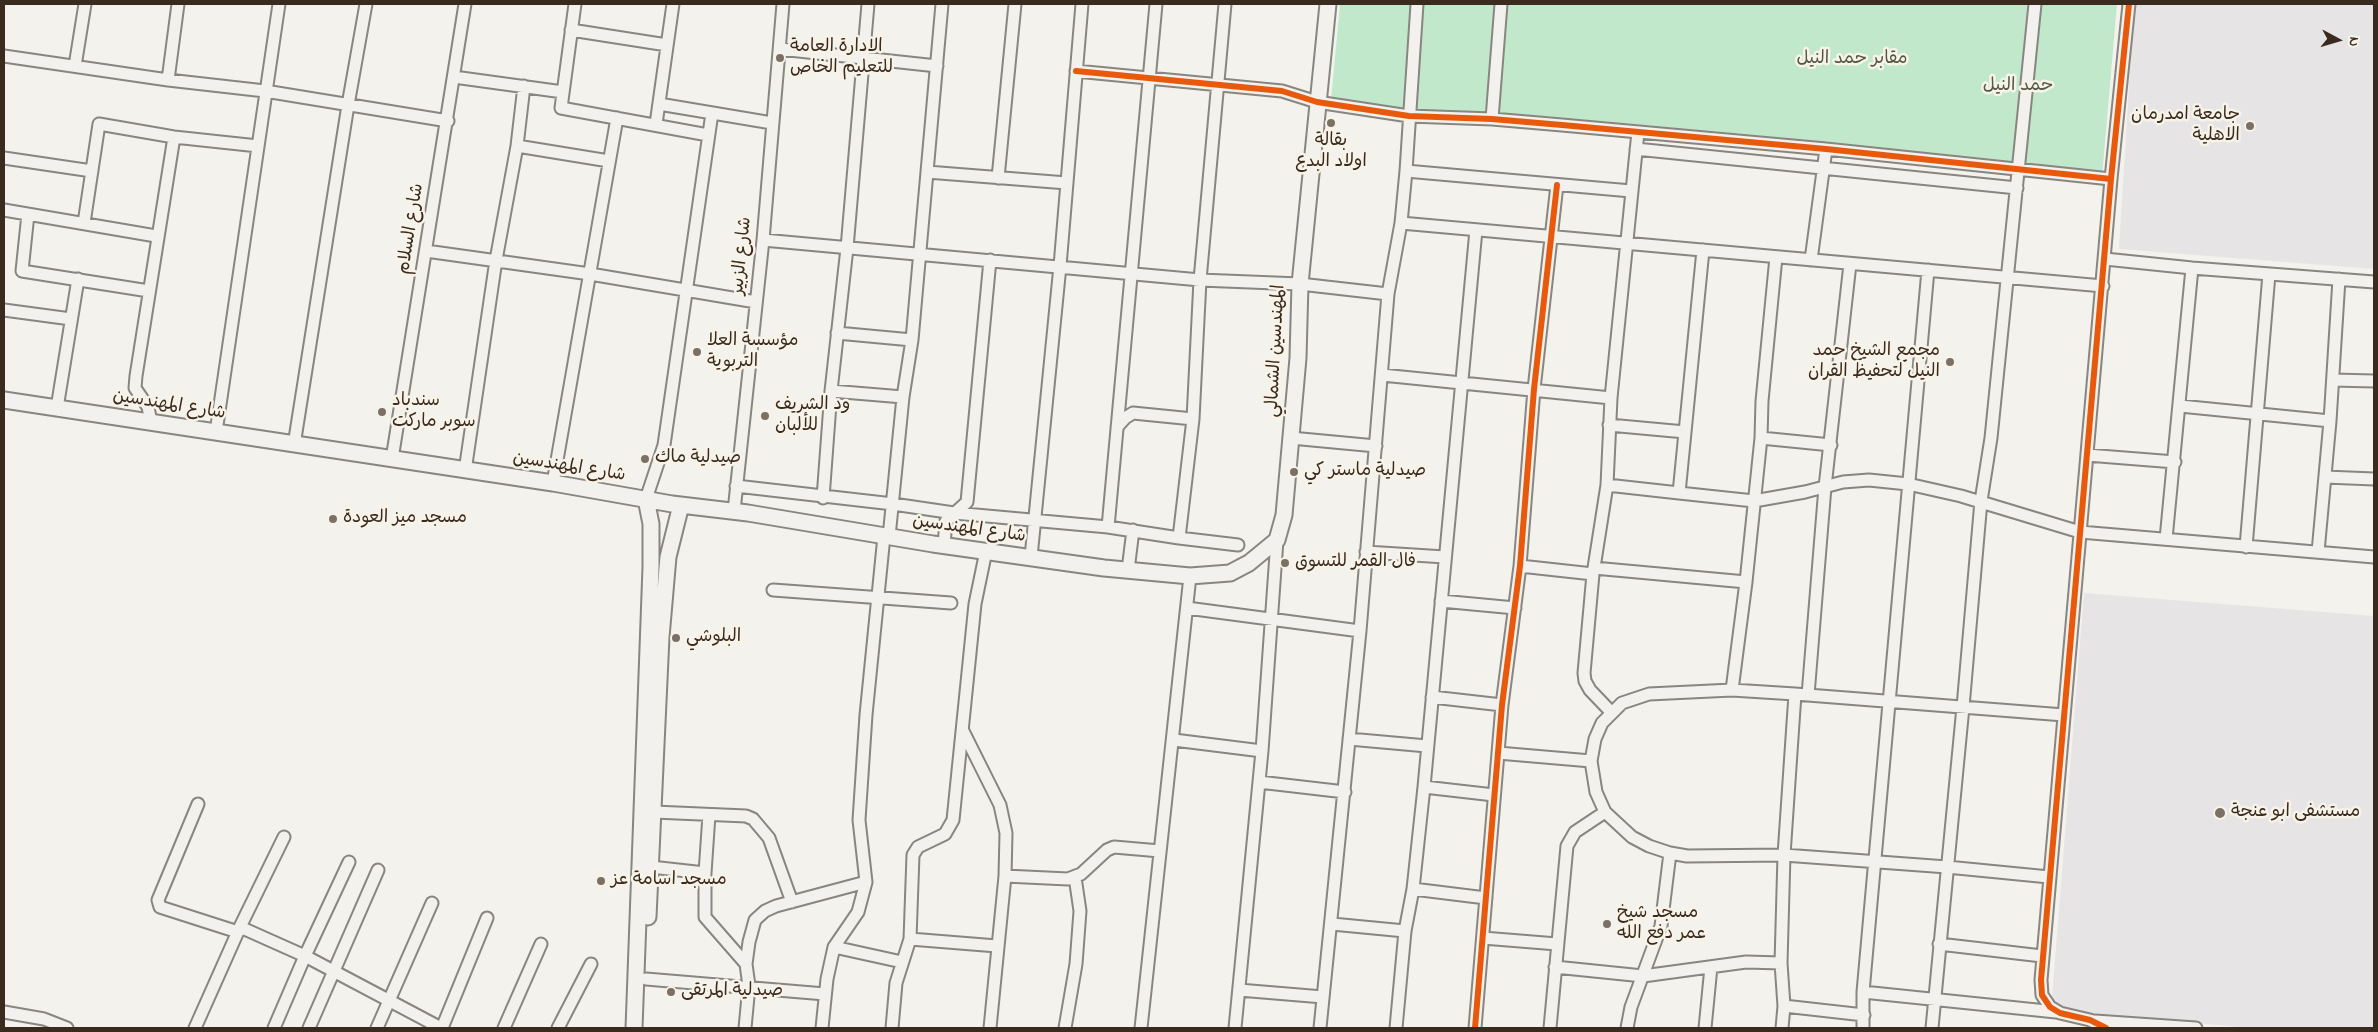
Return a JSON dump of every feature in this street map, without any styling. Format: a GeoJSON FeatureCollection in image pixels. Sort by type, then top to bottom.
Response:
{"type":"FeatureCollection","features":[{"type":"Feature","properties":{"kind":"main road","name":"المهندسين الشمالي"},"geometry":{"type":"LineString","coordinates":[[1277,540],[1284,515],[1298,358],[1300,284],[1328,4]]}},
{"type":"Feature","properties":{"kind":"main road","name":"شارع المهندسين"},"geometry":{"type":"LineString","coordinates":[[4,400],[553,483],[681,506],[734,512],[1031,558],[1128,570]]}},
{"type":"Feature","properties":{"kind":"main road"},"geometry":{"type":"LineString","coordinates":[[643,1028],[651,867],[646,844],[654,812],[652,537],[646,499]]}},
{"type":"Feature","properties":{"kind":"main road"},"geometry":{"type":"LineString","coordinates":[[634,1028],[646,844],[652,696],[668,557],[681,506]]}},
{"type":"Feature","properties":{"kind":"main road"},"geometry":{"type":"LineString","coordinates":[[1128,570],[1190,576],[1221,574],[1236,570],[1257,557],[1277,540]]}},
{"type":"Feature","properties":{"kind":"street"},"geometry":{"type":"LineString","coordinates":[[75,66],[85,4]]}},
{"type":"Feature","properties":{"kind":"street"},"geometry":{"type":"LineString","coordinates":[[168,80],[178,4]]}},
{"type":"Feature","properties":{"kind":"street"},"geometry":{"type":"LineString","coordinates":[[216,432],[279,4]]}},
{"type":"Feature","properties":{"kind":"street"},"geometry":{"type":"LineString","coordinates":[[294,445],[366,4]]}},
{"type":"Feature","properties":{"kind":"street","name":"شارع السلام"},"geometry":{"type":"LineString","coordinates":[[392,460],[448,121],[465,4]]}},
{"type":"Feature","properties":{"kind":"street"},"geometry":{"type":"LineString","coordinates":[[575,4],[561,108],[708,135]]}},
{"type":"Feature","properties":{"kind":"street"},"geometry":{"type":"LineString","coordinates":[[656,124],[673,4]]}},
{"type":"Feature","properties":{"kind":"street","name":"شارع الزبير"},"geometry":{"type":"LineString","coordinates":[[734,512],[762,240],[783,4]]}},
{"type":"Feature","properties":{"kind":"street"},"geometry":{"type":"LineString","coordinates":[[823,498],[831,391],[847,248],[868,4]]}},
{"type":"Feature","properties":{"kind":"street"},"geometry":{"type":"LineString","coordinates":[[822,1028],[825,994],[834,947],[858,912],[866,882],[859,820],[876,598],[893,504],[903,397],[912,340],[942,4]]}},
{"type":"Feature","properties":{"kind":"street"},"geometry":{"type":"LineString","coordinates":[[998,178],[1015,4]]}},
{"type":"Feature","properties":{"kind":"street"},"geometry":{"type":"LineString","coordinates":[[1031,558],[1060,266],[1082,4]]}},
{"type":"Feature","properties":{"kind":"street"},"geometry":{"type":"LineString","coordinates":[[1108,527],[1133,274],[1156,4]]}},
{"type":"Feature","properties":{"kind":"street"},"geometry":{"type":"LineString","coordinates":[[1179,538],[1193,419],[1200,280],[1225,4]]}},
{"type":"Feature","properties":{"kind":"street"},"geometry":{"type":"LineString","coordinates":[[1320,1028],[1332,924],[1360,631],[1388,294],[1401,223],[1406,171],[1417,4]]}},
{"type":"Feature","properties":{"kind":"street"},"geometry":{"type":"LineString","coordinates":[[1492,119],[1501,4]]}},
{"type":"Feature","properties":{"kind":"street"},"geometry":{"type":"LineString","coordinates":[[1932,1028],[1963,707],[1980,501],[1991,438],[2035,4]]}},
{"type":"Feature","properties":{"kind":"street"},"geometry":{"type":"LineString","coordinates":[[2056,1012],[2042,995],[2042,956],[2111,179],[2129,4]]}},
{"type":"Feature","properties":{"kind":"street"},"geometry":{"type":"LineString","coordinates":[[572,30],[667,45]]}},
{"type":"Feature","properties":{"kind":"street"},"geometry":{"type":"LineString","coordinates":[[780,49],[936,66]]}},
{"type":"Feature","properties":{"kind":"street"},"geometry":{"type":"LineString","coordinates":[[4,56],[168,80],[265,91],[448,121]]}},
{"type":"Feature","properties":{"kind":"street"},"geometry":{"type":"LineString","coordinates":[[1076,71],[1282,91],[1318,102],[1410,116],[1492,119],[1638,132],[1826,149],[2111,179]]}},
{"type":"Feature","properties":{"kind":"street"},"geometry":{"type":"LineString","coordinates":[[454,77],[563,92]]}},
{"type":"Feature","properties":{"kind":"street"},"geometry":{"type":"LineString","coordinates":[[465,471],[496,260],[517,146],[524,86]]}},
{"type":"Feature","properties":{"kind":"street"},"geometry":{"type":"LineString","coordinates":[[659,104],[772,123]]}},
{"type":"Feature","properties":{"kind":"street"},"geometry":{"type":"LineString","coordinates":[[646,499],[664,445],[712,113]]}},
{"type":"Feature","properties":{"kind":"street"},"geometry":{"type":"LineString","coordinates":[[553,483],[617,118]]}},
{"type":"Feature","properties":{"kind":"street"},"geometry":{"type":"LineString","coordinates":[[84,223],[99,124],[174,137],[258,146]]}},
{"type":"Feature","properties":{"kind":"street"},"geometry":{"type":"LineString","coordinates":[[1612,713],[1585,681],[1594,571],[1607,485],[1611,398],[1638,132]]}},
{"type":"Feature","properties":{"kind":"street"},"geometry":{"type":"LineString","coordinates":[[151,422],[148,407],[135,388],[156,236],[174,137]]}},
{"type":"Feature","properties":{"kind":"street"},"geometry":{"type":"LineString","coordinates":[[517,146],[609,162]]}},
{"type":"Feature","properties":{"kind":"street"},"geometry":{"type":"LineString","coordinates":[[1636,149],[2017,188]]}},
{"type":"Feature","properties":{"kind":"street"},"geometry":{"type":"LineString","coordinates":[[1811,260],[1826,149]]}},
{"type":"Feature","properties":{"kind":"street"},"geometry":{"type":"LineString","coordinates":[[4,158],[92,171]]}},
{"type":"Feature","properties":{"kind":"street"},"geometry":{"type":"LineString","coordinates":[[1406,171],[1631,191]]}},
{"type":"Feature","properties":{"kind":"street"},"geometry":{"type":"LineString","coordinates":[[927,172],[1067,183]]}},
{"type":"Feature","properties":{"kind":"street"},"geometry":{"type":"LineString","coordinates":[[1475,1028],[1502,705],[1520,566],[1534,389],[1557,185]]}},
{"type":"Feature","properties":{"kind":"street"},"geometry":{"type":"LineString","coordinates":[[4,210],[156,236]]}},
{"type":"Feature","properties":{"kind":"street"},"geometry":{"type":"LineString","coordinates":[[28,214],[22,271],[149,291]]}},
{"type":"Feature","properties":{"kind":"street"},"geometry":{"type":"LineString","coordinates":[[1401,223],[2103,286]]}},
{"type":"Feature","properties":{"kind":"street"},"geometry":{"type":"LineString","coordinates":[[1396,1028],[1405,931],[1414,889],[1476,230]]}},
{"type":"Feature","properties":{"kind":"street"},"geometry":{"type":"LineString","coordinates":[[762,240],[1200,280],[1300,284],[1388,294]]}},
{"type":"Feature","properties":{"kind":"street"},"geometry":{"type":"LineString","coordinates":[[1679,493],[1703,250]]}},
{"type":"Feature","properties":{"kind":"street"},"geometry":{"type":"LineString","coordinates":[[426,251],[590,274],[756,302]]}},
{"type":"Feature","properties":{"kind":"street"},"geometry":{"type":"LineString","coordinates":[[1732,690],[1746,582],[1761,438],[1762,401],[1776,257]]}},
{"type":"Feature","properties":{"kind":"street"},"geometry":{"type":"LineString","coordinates":[[2105,259],[2192,268],[2374,282]]}},
{"type":"Feature","properties":{"kind":"street"},"geometry":{"type":"LineString","coordinates":[[944,545],[946,521],[967,502],[990,260]]}},
{"type":"Feature","properties":{"kind":"street"},"geometry":{"type":"LineString","coordinates":[[1808,695],[1825,488],[1850,264]]}},
{"type":"Feature","properties":{"kind":"street"},"geometry":{"type":"LineString","coordinates":[[2166,539],[2175,462],[2192,268]]}},
{"type":"Feature","properties":{"kind":"street"},"geometry":{"type":"LineString","coordinates":[[1862,1028],[1864,1015],[1863,992],[1928,270]]}},
{"type":"Feature","properties":{"kind":"street"},"geometry":{"type":"LineString","coordinates":[[2246,547],[2269,274]]}},
{"type":"Feature","properties":{"kind":"street"},"geometry":{"type":"LineString","coordinates":[[2318,552],[2330,421],[2339,279]]}},
{"type":"Feature","properties":{"kind":"street"},"geometry":{"type":"LineString","coordinates":[[57,408],[78,280]]}},
{"type":"Feature","properties":{"kind":"street"},"geometry":{"type":"LineString","coordinates":[[4,310],[71,319]]}},
{"type":"Feature","properties":{"kind":"street"},"geometry":{"type":"LineString","coordinates":[[837,333],[912,340]]}},
{"type":"Feature","properties":{"kind":"street"},"geometry":{"type":"LineString","coordinates":[[1382,374],[1611,398]]}},
{"type":"Feature","properties":{"kind":"street"},"geometry":{"type":"LineString","coordinates":[[2333,380],[2374,381]]}},
{"type":"Feature","properties":{"kind":"street"},"geometry":{"type":"LineString","coordinates":[[831,391],[903,397]]}},
{"type":"Feature","properties":{"kind":"street"},"geometry":{"type":"LineString","coordinates":[[2180,406],[2330,421]]}},
{"type":"Feature","properties":{"kind":"street"},"geometry":{"type":"LineString","coordinates":[[1117,427],[1124,418],[1133,413],[1193,419]]}},
{"type":"Feature","properties":{"kind":"street"},"geometry":{"type":"LineString","coordinates":[[1610,425],[1685,432]]}},
{"type":"Feature","properties":{"kind":"street"},"geometry":{"type":"LineString","coordinates":[[1291,438],[1376,446]]}},
{"type":"Feature","properties":{"kind":"street"},"geometry":{"type":"LineString","coordinates":[[1761,438],[1831,445]]}},
{"type":"Feature","properties":{"kind":"street"},"geometry":{"type":"LineString","coordinates":[[2087,455],[2175,462]]}},
{"type":"Feature","properties":{"kind":"street"},"geometry":{"type":"LineString","coordinates":[[2325,476],[2374,479]]}},
{"type":"Feature","properties":{"kind":"street"},"geometry":{"type":"LineString","coordinates":[[1607,485],[1754,501],[1825,488],[1855,480],[1908,484],[1980,501],[2080,532],[2374,557]]}},
{"type":"Feature","properties":{"kind":"street"},"geometry":{"type":"LineString","coordinates":[[736,486],[954,513],[1108,527],[1238,545]]}},
{"type":"Feature","properties":{"kind":"street"},"geometry":{"type":"LineString","coordinates":[[1128,570],[1133,530]]}},
{"type":"Feature","properties":{"kind":"street"},"geometry":{"type":"LineString","coordinates":[[1235,1028],[1262,751],[1277,540]]}},
{"type":"Feature","properties":{"kind":"street"},"geometry":{"type":"LineString","coordinates":[[892,1028],[896,983],[910,939],[913,855],[918,847],[945,834],[952,824],[975,604],[986,551]]}},
{"type":"Feature","properties":{"kind":"street"},"geometry":{"type":"LineString","coordinates":[[1366,552],[1445,557]]}},
{"type":"Feature","properties":{"kind":"street"},"geometry":{"type":"LineString","coordinates":[[1520,566],[1746,582]]}},
{"type":"Feature","properties":{"kind":"street"},"geometry":{"type":"LineString","coordinates":[[1141,1028],[1174,740],[1190,576]]}},
{"type":"Feature","properties":{"kind":"street"},"geometry":{"type":"LineString","coordinates":[[773,590],[951,603]]}},
{"type":"Feature","properties":{"kind":"street"},"geometry":{"type":"LineString","coordinates":[[1441,601],[1515,608]]}},
{"type":"Feature","properties":{"kind":"street"},"geometry":{"type":"LineString","coordinates":[[1187,608],[1360,631]]}},
{"type":"Feature","properties":{"kind":"street"},"geometry":{"type":"LineString","coordinates":[[2049,877],[1947,866],[1784,855],[1687,856],[1670,853],[1649,846],[1632,837],[1605,812],[1596,792],[1591,761],[1595,739],[1602,724],[1622,703],[1649,694],[1732,690],[2064,715]]}},
{"type":"Feature","properties":{"kind":"street"},"geometry":{"type":"LineString","coordinates":[[1782,1028],[1784,1006],[1781,963],[1784,855],[1795,694]]}},
{"type":"Feature","properties":{"kind":"street"},"geometry":{"type":"LineString","coordinates":[[1432,697],[1502,705]]}},
{"type":"Feature","properties":{"kind":"street"},"geometry":{"type":"LineString","coordinates":[[963,731],[1000,805],[1004,819],[1005,876],[990,1028]]}},
{"type":"Feature","properties":{"kind":"street"},"geometry":{"type":"LineString","coordinates":[[1349,739],[1427,746]]}},
{"type":"Feature","properties":{"kind":"street"},"geometry":{"type":"LineString","coordinates":[[1174,740],[1262,751]]}},
{"type":"Feature","properties":{"kind":"street"},"geometry":{"type":"LineString","coordinates":[[1498,753],[1591,761]]}},
{"type":"Feature","properties":{"kind":"street"},"geometry":{"type":"LineString","coordinates":[[1259,782],[1344,792]]}},
{"type":"Feature","properties":{"kind":"street"},"geometry":{"type":"LineString","coordinates":[[1424,787],[1494,795]]}},
{"type":"Feature","properties":{"kind":"street"},"geometry":{"type":"LineString","coordinates":[[198,804],[158,900],[160,907],[239,929],[305,956],[442,1028],[487,918]]}},
{"type":"Feature","properties":{"kind":"street"},"geometry":{"type":"LineString","coordinates":[[654,812],[746,816],[753,819],[769,838],[792,902]]}},
{"type":"Feature","properties":{"kind":"street"},"geometry":{"type":"LineString","coordinates":[[1550,1028],[1569,839],[1575,832],[1605,812]]}},
{"type":"Feature","properties":{"kind":"street"},"geometry":{"type":"LineString","coordinates":[[709,815],[705,873],[705,917],[746,964]]}},
{"type":"Feature","properties":{"kind":"street"},"geometry":{"type":"LineString","coordinates":[[195,1028],[239,929],[284,837]]}},
{"type":"Feature","properties":{"kind":"street"},"geometry":{"type":"LineString","coordinates":[[1005,876],[1060,880],[1075,877],[1107,850],[1114,848],[1160,851]]}},
{"type":"Feature","properties":{"kind":"street"},"geometry":{"type":"LineString","coordinates":[[1627,1028],[1631,1007],[1661,926],[1670,853]]}},
{"type":"Feature","properties":{"kind":"street"},"geometry":{"type":"LineString","coordinates":[[274,1028],[349,862]]}},
{"type":"Feature","properties":{"kind":"street"},"geometry":{"type":"LineString","coordinates":[[651,867],[705,873]]}},
{"type":"Feature","properties":{"kind":"street"},"geometry":{"type":"LineString","coordinates":[[309,1028],[378,870]]}},
{"type":"Feature","properties":{"kind":"street"},"geometry":{"type":"LineString","coordinates":[[1065,1028],[1076,964],[1080,911],[1075,877]]}},
{"type":"Feature","properties":{"kind":"street"},"geometry":{"type":"LineString","coordinates":[[746,1028],[749,986],[746,964],[755,920],[765,911],[866,882]]}},
{"type":"Feature","properties":{"kind":"street"},"geometry":{"type":"LineString","coordinates":[[1414,889],[1486,898]]}},
{"type":"Feature","properties":{"kind":"street"},"geometry":{"type":"LineString","coordinates":[[377,1028],[432,903]]}},
{"type":"Feature","properties":{"kind":"street"},"geometry":{"type":"LineString","coordinates":[[1332,924],[1405,931]]}},
{"type":"Feature","properties":{"kind":"street"},"geometry":{"type":"LineString","coordinates":[[1483,938],[1557,944]]}},
{"type":"Feature","properties":{"kind":"street"},"geometry":{"type":"LineString","coordinates":[[910,939],[997,946]]}},
{"type":"Feature","properties":{"kind":"street"},"geometry":{"type":"LineString","coordinates":[[504,1028],[540,944]]}},
{"type":"Feature","properties":{"kind":"street"},"geometry":{"type":"LineString","coordinates":[[1939,944],[2042,956]]}},
{"type":"Feature","properties":{"kind":"street"},"geometry":{"type":"LineString","coordinates":[[834,947],[902,962]]}},
{"type":"Feature","properties":{"kind":"street"},"geometry":{"type":"LineString","coordinates":[[1555,967],[1643,976],[1746,962],[1781,963]]}},
{"type":"Feature","properties":{"kind":"street"},"geometry":{"type":"LineString","coordinates":[[558,1028],[591,964]]}},
{"type":"Feature","properties":{"kind":"street"},"geometry":{"type":"LineString","coordinates":[[1705,1028],[1710,967]]}},
{"type":"Feature","properties":{"kind":"street"},"geometry":{"type":"LineString","coordinates":[[646,979],[749,986],[825,994]]}},
{"type":"Feature","properties":{"kind":"street"},"geometry":{"type":"LineString","coordinates":[[1239,990],[1323,997]]}},
{"type":"Feature","properties":{"kind":"street"},"geometry":{"type":"LineString","coordinates":[[1863,992],[2056,1012],[2090,1020],[2196,1028]]}},
{"type":"Feature","properties":{"kind":"street"},"geometry":{"type":"LineString","coordinates":[[1784,1006],[1864,1015]]}},
{"type":"Feature","properties":{"kind":"street"},"geometry":{"type":"LineString","coordinates":[[4,1012],[44,1019],[67,1028]]}},
{"type":"Feature","properties":{"kind":"street"},"geometry":{"type":"LineString","coordinates":[[2090,1020],[2106,1028]]}},
{"type":"Feature","properties":{"kind":"shaded area","name":"جامعة امدرمان الاهلية"},"geometry":{"type":"Polygon","coordinates":[[[2134,4],[2374,4],[2374,269],[2119,249],[2134,4]]]}},
{"type":"Feature","properties":{"kind":"shaded area","name":"مستشفى ابو عنجة"},"geometry":{"type":"Polygon","coordinates":[[[2084,593],[2374,616],[2374,1028],[2250,1028],[2051,1010],[2084,593]]]}},
{"type":"Feature","properties":{"kind":"green space","name":"حمد النيل"},"geometry":{"type":"Polygon","coordinates":[[[1340,4],[2117,4],[2102,177],[1330,111],[1340,4]]]}},
{"type":"Feature","properties":{"kind":"cycle path"},"geometry":{"type":"LineString","coordinates":[[2106,1028],[2090,1020],[2060,1013],[2050,1007],[2042,995],[2041,980],[2111,179],[2129,4]]}},
{"type":"Feature","properties":{"kind":"cycle path"},"geometry":{"type":"LineString","coordinates":[[1076,71],[1282,91],[1317,102],[1409,116],[1492,119],[1562,125],[1826,149],[2111,179]]}},
{"type":"Feature","properties":{"kind":"cycle path"},"geometry":{"type":"LineString","coordinates":[[1475,1028],[1502,705],[1520,566],[1534,389],[1557,185]]}},
{"type":"Feature","properties":{"kind":"place","name":"الادارة العامة للتعليم الخاص"},"geometry":{"type":"Point","coordinates":[780,58]}},
{"type":"Feature","properties":{"kind":"place","name":"بقالة اولاد البدع"},"geometry":{"type":"Point","coordinates":[1331,123]}},
{"type":"Feature","properties":{"kind":"place","name":"جامعة امدرمان الاهلية"},"geometry":{"type":"Point","coordinates":[2250,126]}},
{"type":"Feature","properties":{"kind":"place","name":"مؤسسة العلا التربوية"},"geometry":{"type":"Point","coordinates":[697,352]}},
{"type":"Feature","properties":{"kind":"place","name":"مجمع الشيخ حمد النيل لتحفيظ القران"},"geometry":{"type":"Point","coordinates":[1950,362]}},
{"type":"Feature","properties":{"kind":"place","name":"سندباد سوبر ماركت"},"geometry":{"type":"Point","coordinates":[382,412]}},
{"type":"Feature","properties":{"kind":"place","name":"ود الشريف للألبان"},"geometry":{"type":"Point","coordinates":[765,416]}},
{"type":"Feature","properties":{"kind":"place","name":"صيدلية ماك"},"geometry":{"type":"Point","coordinates":[645,459]}},
{"type":"Feature","properties":{"kind":"place","name":"صيدلية ماستر كي"},"geometry":{"type":"Point","coordinates":[1294,472]}},
{"type":"Feature","properties":{"kind":"place","name":"مسجد ميز العودة"},"geometry":{"type":"Point","coordinates":[333,519]}},
{"type":"Feature","properties":{"kind":"place","name":"فال القمر للتسوق"},"geometry":{"type":"Point","coordinates":[1285,563]}},
{"type":"Feature","properties":{"kind":"place","name":"البلوشي"},"geometry":{"type":"Point","coordinates":[676,638]}},
{"type":"Feature","properties":{"kind":"place","name":"مستشفى ابو عنجة"},"geometry":{"type":"Point","coordinates":[2220,813]}},
{"type":"Feature","properties":{"kind":"place","name":"مسجد اسامة عز"},"geometry":{"type":"Point","coordinates":[601,881]}},
{"type":"Feature","properties":{"kind":"place","name":"مسجد شيخ عمر دفع الله"},"geometry":{"type":"Point","coordinates":[1607,924]}},
{"type":"Feature","properties":{"kind":"place","name":"صيدلية المرتقى"},"geometry":{"type":"Point","coordinates":[671,992]}},
{"type":"Feature","properties":{"kind":"park label","name":"مقابر حمد النيل"},"geometry":{"type":"Point","coordinates":[1852,60]}}]}
